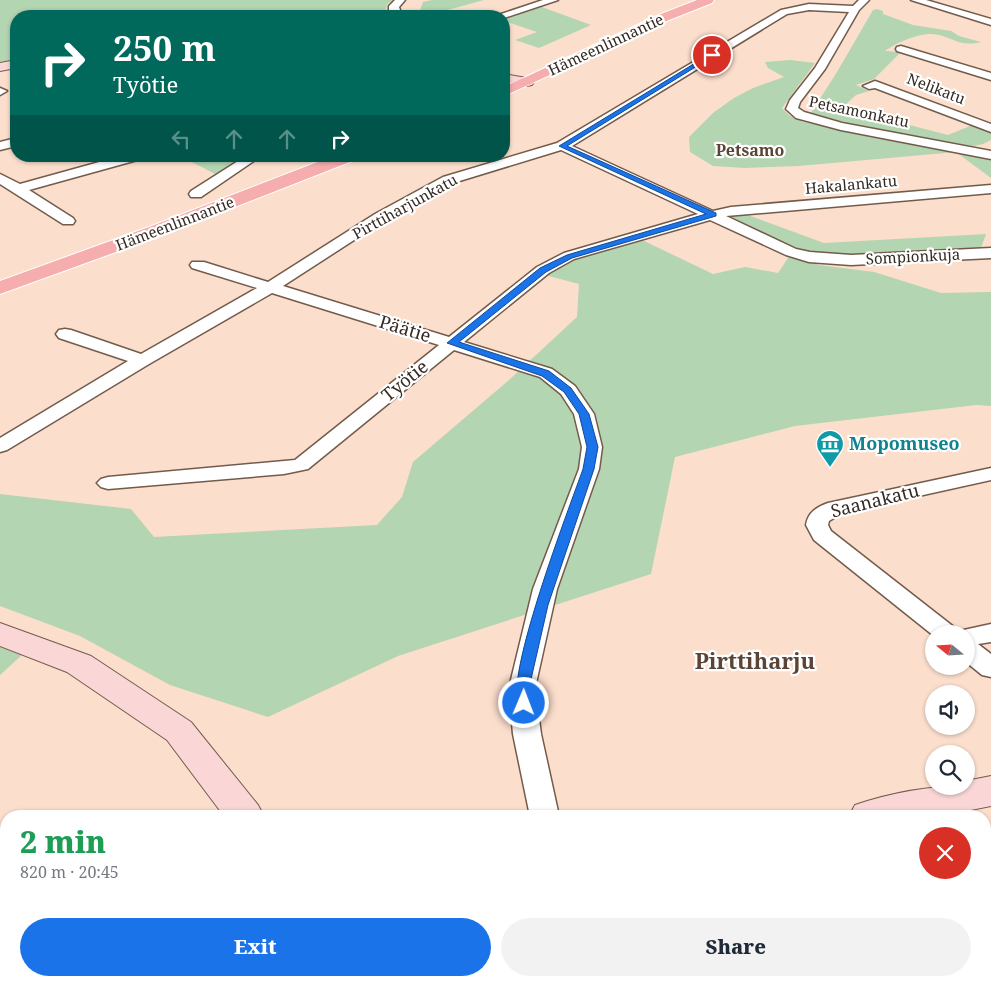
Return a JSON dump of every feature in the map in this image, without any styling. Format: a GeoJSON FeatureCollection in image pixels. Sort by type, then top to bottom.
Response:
{"type":"FeatureCollection","features":[{"type":"Feature","properties":{"kind":"main road","name":"Hämeenlinnantie"},"geometry":{"type":"LineString","coordinates":[[510,81],[615,30],[686,0]]}},
{"type":"Feature","properties":{"kind":"main road","name":"Hämeenlinnantie"},"geometry":{"type":"LineString","coordinates":[[510,83],[526,82],[665,17],[708,0]]}},
{"type":"Feature","properties":{"kind":"main road","name":"Hämeenlinnantie"},"geometry":{"type":"LineString","coordinates":[[0,275],[142,225],[305,162]]}},
{"type":"Feature","properties":{"kind":"main road","name":"Hämeenlinnantie"},"geometry":{"type":"LineString","coordinates":[[0,288],[156,231],[334,162]]}},
{"type":"Feature","properties":{"kind":"street"},"geometry":{"type":"LineString","coordinates":[[510,13],[554,0]]}},
{"type":"Feature","properties":{"kind":"street"},"geometry":{"type":"LineString","coordinates":[[916,0],[991,22]]}},
{"type":"Feature","properties":{"kind":"street","name":"Pirttiharjunkatu"},"geometry":{"type":"LineString","coordinates":[[510,162],[562,146],[784,12],[809,7],[860,5]]}},
{"type":"Feature","properties":{"kind":"street","name":"Petsamonkatu"},"geometry":{"type":"LineString","coordinates":[[860,5],[820,69],[794,102],[792,109],[800,116],[841,126],[987,150]]}},
{"type":"Feature","properties":{"kind":"street"},"geometry":{"type":"LineString","coordinates":[[901,49],[991,77]]}},
{"type":"Feature","properties":{"kind":"street","name":"Nelikatu"},"geometry":{"type":"LineString","coordinates":[[869,86],[875,84],[991,128]]}},
{"type":"Feature","properties":{"kind":"street","name":"Sompionkuja"},"geometry":{"type":"LineString","coordinates":[[562,146],[713,214],[791,252],[809,257],[834,260],[991,253]]}},
{"type":"Feature","properties":{"kind":"street"},"geometry":{"type":"LineString","coordinates":[[19,189],[115,162]]}},
{"type":"Feature","properties":{"kind":"street"},"geometry":{"type":"LineString","coordinates":[[196,194],[246,162]]}},
{"type":"Feature","properties":{"kind":"street","name":"Pirttiharjunkatu"},"geometry":{"type":"LineString","coordinates":[[0,446],[142,360],[271,288],[380,217],[448,180],[508,162]]}},
{"type":"Feature","properties":{"kind":"street"},"geometry":{"type":"LineString","coordinates":[[0,178],[68,221]]}},
{"type":"Feature","properties":{"kind":"street","name":"Hakalankatu"},"geometry":{"type":"LineString","coordinates":[[713,214],[991,189]]}},
{"type":"Feature","properties":{"kind":"street","name":"Työtie"},"geometry":{"type":"LineString","coordinates":[[108,483],[301,465],[543,270],[570,256],[713,214]]}},
{"type":"Feature","properties":{"kind":"street","name":"Päätie"},"geometry":{"type":"LineString","coordinates":[[198,265],[546,374],[568,390],[584,414],[592,447],[589,469],[546,590],[522,688],[527,734],[544,810]]}},
{"type":"Feature","properties":{"kind":"street"},"geometry":{"type":"LineString","coordinates":[[65,334],[142,360]]}},
{"type":"Feature","properties":{"kind":"street","name":"Saanakatu"},"geometry":{"type":"LineString","coordinates":[[937,625],[822,535],[817,524],[818,518],[826,511],[836,508],[991,474]]}},
{"type":"Feature","properties":{"kind":"street"},"geometry":{"type":"LineString","coordinates":[[975,636],[991,633]]}},
{"type":"Feature","properties":{"kind":"street"},"geometry":{"type":"LineString","coordinates":[[0,634],[79,664],[179,731],[239,810]]}},
{"type":"Feature","properties":{"kind":"street"},"geometry":{"type":"LineString","coordinates":[[975,655],[991,668]]}},
{"type":"Feature","properties":{"kind":"street"},"geometry":{"type":"LineString","coordinates":[[896,810],[991,790]]}},
{"type":"Feature","properties":{"kind":"green space"},"geometry":{"type":"Polygon","coordinates":[[[0,0],[393,0],[387,4],[386,10],[10,10],[10,60],[0,62],[0,0]]]}},
{"type":"Feature","properties":{"kind":"green space"},"geometry":{"type":"Polygon","coordinates":[[[432,0],[484,0],[447,10],[420,10],[423,2],[432,0]]]}},
{"type":"Feature","properties":{"kind":"green space"},"geometry":{"type":"Polygon","coordinates":[[[539,6],[591,25],[539,48],[515,40],[537,32],[510,23],[510,15],[539,6]]]}},
{"type":"Feature","properties":{"kind":"green space"},"geometry":{"type":"Polygon","coordinates":[[[873,10],[883,11],[883,14],[913,25],[951,31],[959,36],[981,42],[966,43],[939,35],[927,34],[901,42],[885,51],[901,52],[874,79],[856,85],[869,91],[856,95],[845,105],[859,112],[948,135],[975,124],[991,130],[991,140],[973,146],[851,124],[811,113],[873,10]]]}},
{"type":"Feature","properties":{"kind":"green space"},"geometry":{"type":"Polygon","coordinates":[[[790,60],[815,63],[782,108],[789,115],[803,122],[991,158],[991,178],[956,152],[799,166],[745,168],[713,166],[690,152],[689,137],[713,113],[734,98],[753,88],[784,77],[768,68],[765,62],[790,60]]]}},
{"type":"Feature","properties":{"kind":"green space"},"geometry":{"type":"Polygon","coordinates":[[[192,162],[237,162],[219,176],[192,162]]]}},
{"type":"Feature","properties":{"kind":"green space"},"geometry":{"type":"Polygon","coordinates":[[[742,213],[824,243],[986,234],[981,248],[834,256],[794,249],[731,219],[731,216],[742,213]]]}},
{"type":"Feature","properties":{"kind":"green space"},"geometry":{"type":"Polygon","coordinates":[[[642,240],[713,274],[745,267],[778,273],[790,255],[819,265],[874,272],[941,293],[991,292],[991,406],[976,405],[795,426],[675,457],[651,574],[398,656],[268,717],[170,685],[80,636],[0,606],[0,494],[131,509],[154,537],[377,525],[402,497],[413,462],[509,380],[577,317],[579,284],[545,275],[574,259],[642,240]]]}},
{"type":"Feature","properties":{"kind":"green space"},"geometry":{"type":"Polygon","coordinates":[[[0,647],[23,654],[0,675],[0,647]]]}},
{"type":"Feature","properties":{"kind":"place","name":"Mopomuseo"},"geometry":{"type":"Point","coordinates":[830,468]}},
{"type":"Feature","properties":{"kind":"district","name":"Petsamo"},"geometry":{"type":"Point","coordinates":[750,150]}},
{"type":"Feature","properties":{"kind":"district","name":"Pirttiharju"},"geometry":{"type":"Point","coordinates":[755,661]}},
{"type":"Feature","properties":{"kind":"route"},"geometry":{"type":"LineString","coordinates":[[524,703],[522,688],[541,605],[589,469],[592,447],[584,414],[568,390],[546,374],[452,343],[543,270],[570,256],[713,214],[562,146],[712,55]]}}]}
